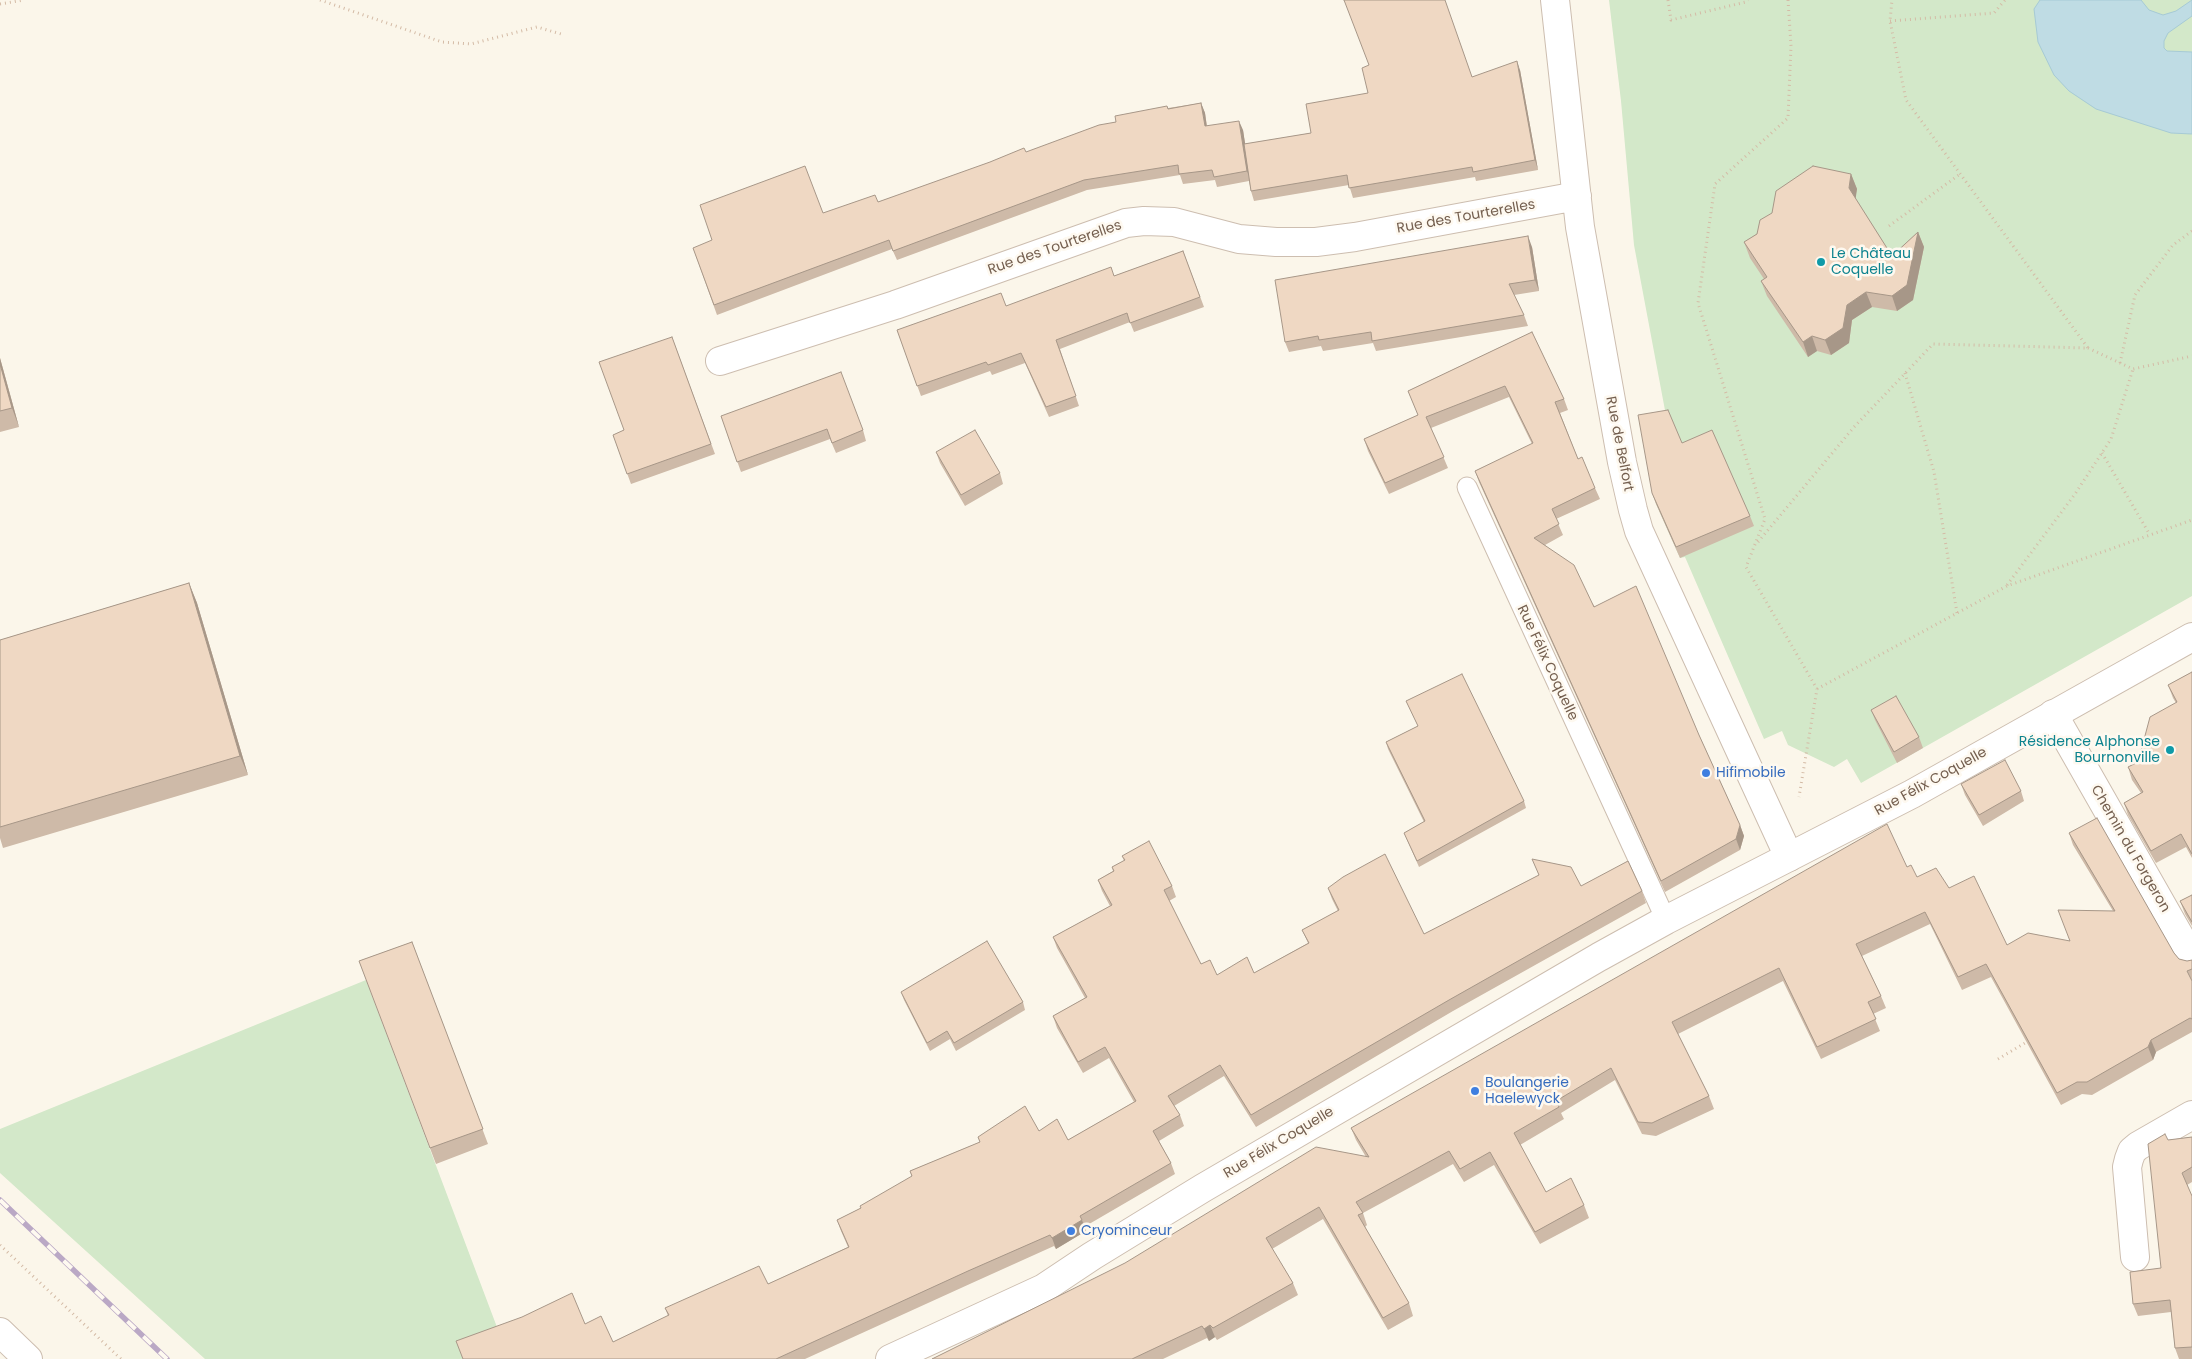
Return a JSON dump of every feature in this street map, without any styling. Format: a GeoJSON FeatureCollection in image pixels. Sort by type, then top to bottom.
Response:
{"type":"FeatureCollection","features":[{"type":"Feature","properties":{"kind":"street","name":"Rue de Belfort"},"geometry":{"type":"LineString","coordinates":[[1555,0],[1576,196],[1588,274],[1632,510],[1643,540],[1789,857]]}},
{"type":"Feature","properties":{"kind":"street","name":"Rue des Tourterelles"},"geometry":{"type":"LineString","coordinates":[[720,362],[895,305],[1126,223],[1144,221],[1174,222],[1239,238],[1276,242],[1316,242],[1355,237],[1576,196]]}},
{"type":"Feature","properties":{"kind":"street","name":"Rue Félix Coquelle"},"geometry":{"type":"LineString","coordinates":[[890,1359],[1044,1288],[1098,1251],[1244,1164],[1666,920],[1912,794],[2192,637]]}},
{"type":"Feature","properties":{"kind":"street","name":"Chemin du Forgeron"},"geometry":{"type":"LineString","coordinates":[[2053,714],[2190,951]]}},
{"type":"Feature","properties":{"kind":"street"},"geometry":{"type":"LineString","coordinates":[[2135,1257],[2127,1167],[2132,1151],[2192,1115]]}},
{"type":"Feature","properties":{"kind":"street"},"geometry":{"type":"LineString","coordinates":[[0,1332],[28,1359]]}},
{"type":"Feature","properties":{"kind":"lane","name":"Rue Félix Coquelle"},"geometry":{"type":"LineString","coordinates":[[1467,487],[1666,920]]}},
{"type":"Feature","properties":{"kind":"path"},"geometry":{"type":"LineString","coordinates":[[0,4],[24,0]]}},
{"type":"Feature","properties":{"kind":"path"},"geometry":{"type":"LineString","coordinates":[[320,0],[442,42],[471,44],[537,27],[561,34]]}},
{"type":"Feature","properties":{"kind":"path"},"geometry":{"type":"LineString","coordinates":[[1668,0],[1671,20],[1748,0]]}},
{"type":"Feature","properties":{"kind":"path"},"geometry":{"type":"LineString","coordinates":[[1788,0],[1791,46],[1788,118],[1715,184],[1698,303],[1765,519],[1746,567],[1817,689],[1798,801]]}},
{"type":"Feature","properties":{"kind":"path"},"geometry":{"type":"LineString","coordinates":[[1892,0],[1890,20],[1906,100],[2088,348]]}},
{"type":"Feature","properties":{"kind":"path"},"geometry":{"type":"LineString","coordinates":[[1890,20],[1994,13],[2005,0]]}},
{"type":"Feature","properties":{"kind":"path"},"geometry":{"type":"LineString","coordinates":[[1889,226],[1960,174]]}},
{"type":"Feature","properties":{"kind":"path"},"geometry":{"type":"LineString","coordinates":[[2120,363],[2135,295],[2173,245],[2192,231]]}},
{"type":"Feature","properties":{"kind":"path"},"geometry":{"type":"LineString","coordinates":[[1756,544],[1854,427],[1933,344],[2088,348],[2133,369],[2192,356]]}},
{"type":"Feature","properties":{"kind":"path"},"geometry":{"type":"LineString","coordinates":[[2007,586],[2076,494],[2102,453],[2110,439],[2133,369]]}},
{"type":"Feature","properties":{"kind":"path"},"geometry":{"type":"LineString","coordinates":[[1906,373],[1934,472],[1957,613]]}},
{"type":"Feature","properties":{"kind":"path"},"geometry":{"type":"LineString","coordinates":[[2102,453],[2150,535]]}},
{"type":"Feature","properties":{"kind":"path"},"geometry":{"type":"LineString","coordinates":[[1817,689],[2007,586],[2192,520]]}},
{"type":"Feature","properties":{"kind":"path"},"geometry":{"type":"LineString","coordinates":[[1998,1059],[2032,1039]]}},
{"type":"Feature","properties":{"kind":"path"},"geometry":{"type":"LineString","coordinates":[[0,1245],[121,1359]]}},
{"type":"Feature","properties":{"kind":"green space"},"geometry":{"type":"Polygon","coordinates":[[[1609,0],[2192,0],[2192,596],[1861,783],[1847,759],[1834,767],[1788,745],[1782,731],[1764,739],[1685,557],[1680,558],[1656,504],[1648,463],[1667,421],[1634,245],[1621,101],[1609,0]]]}},
{"type":"Feature","properties":{"kind":"green space"},"geometry":{"type":"Polygon","coordinates":[[[366,980],[509,1359],[205,1359],[0,1173],[0,1129],[366,980]]]}},
{"type":"Feature","properties":{"kind":"water"},"geometry":{"type":"Polygon","coordinates":[[[2040,0],[2141,0],[2149,10],[2163,15],[2176,11],[2192,0],[2192,16],[2168,33],[2164,41],[2164,48],[2167,51],[2192,52],[2192,134],[2171,133],[2096,109],[2069,91],[2054,75],[2038,42],[2034,9],[2040,0]]]}},
{"type":"Feature","properties":{"kind":"building"},"geometry":{"type":"Polygon","coordinates":[[[1344,0],[1445,0],[1472,77],[1517,61],[1535,160],[1473,172],[1472,167],[1349,188],[1347,175],[1251,191],[1244,144],[1311,133],[1306,104],[1368,93],[1362,68],[1369,65],[1344,0]]]}},
{"type":"Feature","properties":{"kind":"building"},"geometry":{"type":"Polygon","coordinates":[[[1201,103],[1205,126],[1239,121],[1247,171],[1214,177],[1212,170],[1179,174],[1178,165],[1084,180],[893,251],[889,240],[714,305],[693,248],[712,240],[700,205],[805,166],[823,213],[875,195],[878,202],[1024,148],[1026,152],[1099,125],[1116,122],[1115,116],[1167,106],[1168,109],[1201,103]]]}},
{"type":"Feature","properties":{"kind":"building"},"geometry":{"type":"Polygon","coordinates":[[[1813,166],[1851,174],[1849,188],[1892,256],[1918,232],[1907,285],[1892,296],[1866,292],[1847,305],[1843,328],[1825,340],[1812,336],[1803,342],[1761,281],[1767,277],[1744,242],[1757,234],[1760,220],[1772,213],[1776,191],[1813,166]]]}},
{"type":"Feature","properties":{"kind":"building"},"geometry":{"type":"Polygon","coordinates":[[[1528,236],[1535,280],[1509,284],[1524,315],[1372,341],[1371,332],[1319,340],[1318,336],[1285,342],[1275,280],[1528,236]]]}},
{"type":"Feature","properties":{"kind":"building"},"geometry":{"type":"Polygon","coordinates":[[[1183,251],[1200,297],[1130,323],[1127,313],[1056,340],[1076,396],[1046,407],[1021,353],[988,365],[986,362],[917,386],[897,330],[1001,293],[1006,306],[1111,267],[1114,276],[1183,251]]]}},
{"type":"Feature","properties":{"kind":"building"},"geometry":{"type":"Polygon","coordinates":[[[1532,332],[1564,399],[1555,402],[1578,459],[1582,457],[1595,488],[1552,509],[1559,524],[1534,538],[1574,565],[1594,607],[1636,586],[1699,735],[1740,825],[1736,839],[1661,881],[1475,471],[1533,443],[1505,386],[1426,417],[1444,457],[1385,483],[1364,439],[1418,415],[1408,391],[1532,332]]]}},
{"type":"Feature","properties":{"kind":"building"},"geometry":{"type":"Polygon","coordinates":[[[672,337],[711,444],[627,474],[613,435],[624,430],[599,362],[672,337]]]}},
{"type":"Feature","properties":{"kind":"building"},"geometry":{"type":"Polygon","coordinates":[[[0,364],[12,408],[0,411],[0,364]]]}},
{"type":"Feature","properties":{"kind":"building"},"geometry":{"type":"Polygon","coordinates":[[[841,372],[863,430],[832,443],[827,429],[737,462],[721,416],[841,372]]]}},
{"type":"Feature","properties":{"kind":"building"},"geometry":{"type":"Polygon","coordinates":[[[1668,410],[1682,443],[1712,430],[1750,516],[1676,547],[1652,493],[1638,415],[1668,410]]]}},
{"type":"Feature","properties":{"kind":"building"},"geometry":{"type":"Polygon","coordinates":[[[975,430],[1000,473],[961,495],[936,452],[975,430]]]}},
{"type":"Feature","properties":{"kind":"building"},"geometry":{"type":"Polygon","coordinates":[[[189,583],[240,756],[0,827],[0,640],[189,583]]]}},
{"type":"Feature","properties":{"kind":"building"},"geometry":{"type":"Polygon","coordinates":[[[2192,672],[2192,854],[2181,834],[2151,851],[2124,803],[2143,792],[2128,767],[2138,762],[2150,717],[2177,702],[2168,685],[2192,672]]]}},
{"type":"Feature","properties":{"kind":"building"},"geometry":{"type":"Polygon","coordinates":[[[1462,674],[1524,801],[1417,861],[1404,833],[1425,821],[1386,742],[1418,726],[1406,701],[1462,674]]]}},
{"type":"Feature","properties":{"kind":"building"},"geometry":{"type":"Polygon","coordinates":[[[1896,696],[1919,737],[1894,752],[1871,710],[1896,696]]]}},
{"type":"Feature","properties":{"kind":"building"},"geometry":{"type":"Polygon","coordinates":[[[2005,760],[2021,791],[1979,815],[1961,784],[2005,760]]]}},
{"type":"Feature","properties":{"kind":"building"},"geometry":{"type":"Polygon","coordinates":[[[2097,818],[2174,953],[2179,959],[2192,960],[2192,969],[2187,971],[2192,981],[2192,1019],[2190,1018],[2151,1040],[2148,1047],[2087,1082],[2077,1082],[2057,1093],[1986,964],[1958,977],[1925,912],[1856,944],[1881,996],[1868,1002],[1876,1019],[1817,1047],[1779,968],[1672,1022],[1709,1096],[1652,1123],[1638,1122],[1611,1068],[1556,1101],[1559,1107],[1514,1133],[1546,1192],[1571,1178],[1584,1205],[1535,1232],[1490,1152],[1460,1169],[1449,1151],[1356,1202],[1363,1213],[1358,1215],[1409,1303],[1383,1318],[1319,1207],[1266,1238],[1293,1283],[1213,1328],[1210,1325],[1204,1329],[1202,1326],[1132,1359],[932,1359],[1125,1263],[1316,1147],[1369,1157],[1351,1128],[1887,824],[1907,867],[1911,865],[1917,877],[1936,868],[1949,888],[1974,876],[2007,945],[2028,933],[2070,941],[2058,910],[2115,911],[2069,833],[2097,818]]]}},
{"type":"Feature","properties":{"kind":"building"},"geometry":{"type":"Polygon","coordinates":[[[1149,841],[1172,886],[1164,890],[1201,964],[1210,960],[1217,975],[1247,957],[1254,973],[1309,943],[1302,930],[1339,910],[1328,888],[1343,877],[1385,854],[1424,934],[1539,875],[1532,859],[1571,867],[1581,886],[1628,861],[1642,891],[1251,1115],[1220,1065],[1168,1096],[1180,1115],[1153,1131],[1171,1163],[1080,1216],[1082,1220],[1052,1238],[1050,1235],[776,1359],[463,1359],[456,1341],[522,1317],[572,1293],[585,1324],[601,1316],[613,1342],[669,1315],[665,1308],[759,1266],[768,1284],[849,1247],[837,1220],[861,1208],[860,1206],[912,1176],[910,1171],[980,1142],[978,1137],[1025,1106],[1039,1131],[1057,1119],[1068,1140],[1136,1101],[1105,1047],[1078,1062],[1053,1016],[1087,997],[1053,937],[1112,905],[1098,880],[1114,871],[1112,867],[1125,860],[1122,856],[1149,841]]]}},
{"type":"Feature","properties":{"kind":"building"},"geometry":{"type":"Polygon","coordinates":[[[2192,895],[2192,922],[2180,901],[2192,895]]]}},
{"type":"Feature","properties":{"kind":"building"},"geometry":{"type":"Polygon","coordinates":[[[987,941],[1023,1002],[954,1043],[947,1031],[927,1043],[901,992],[987,941]]]}},
{"type":"Feature","properties":{"kind":"building"},"geometry":{"type":"Polygon","coordinates":[[[412,942],[483,1129],[430,1148],[359,961],[412,942]]]}},
{"type":"Feature","properties":{"kind":"building"},"geometry":{"type":"Polygon","coordinates":[[[2165,1134],[2168,1140],[2192,1137],[2192,1167],[2182,1173],[2192,1196],[2192,1347],[2175,1348],[2170,1300],[2133,1304],[2130,1272],[2161,1268],[2148,1144],[2165,1134]]]}},
{"type":"Feature","properties":{"kind":"railway"},"geometry":{"type":"LineString","coordinates":[[0,1200],[167,1359]]}},
{"type":"Feature","properties":{"kind":"place","name":"Le Château Coquelle"},"geometry":{"type":"Point","coordinates":[1821,262]}},
{"type":"Feature","properties":{"kind":"place","name":"Résidence Alphonse Bournonville"},"geometry":{"type":"Point","coordinates":[2170,750]}},
{"type":"Feature","properties":{"kind":"place","name":"Hifimobile"},"geometry":{"type":"Point","coordinates":[1706,773]}},
{"type":"Feature","properties":{"kind":"place","name":"Boulangerie Haelewyck"},"geometry":{"type":"Point","coordinates":[1475,1091]}},
{"type":"Feature","properties":{"kind":"place","name":"Cryominceur"},"geometry":{"type":"Point","coordinates":[1071,1231]}}]}
